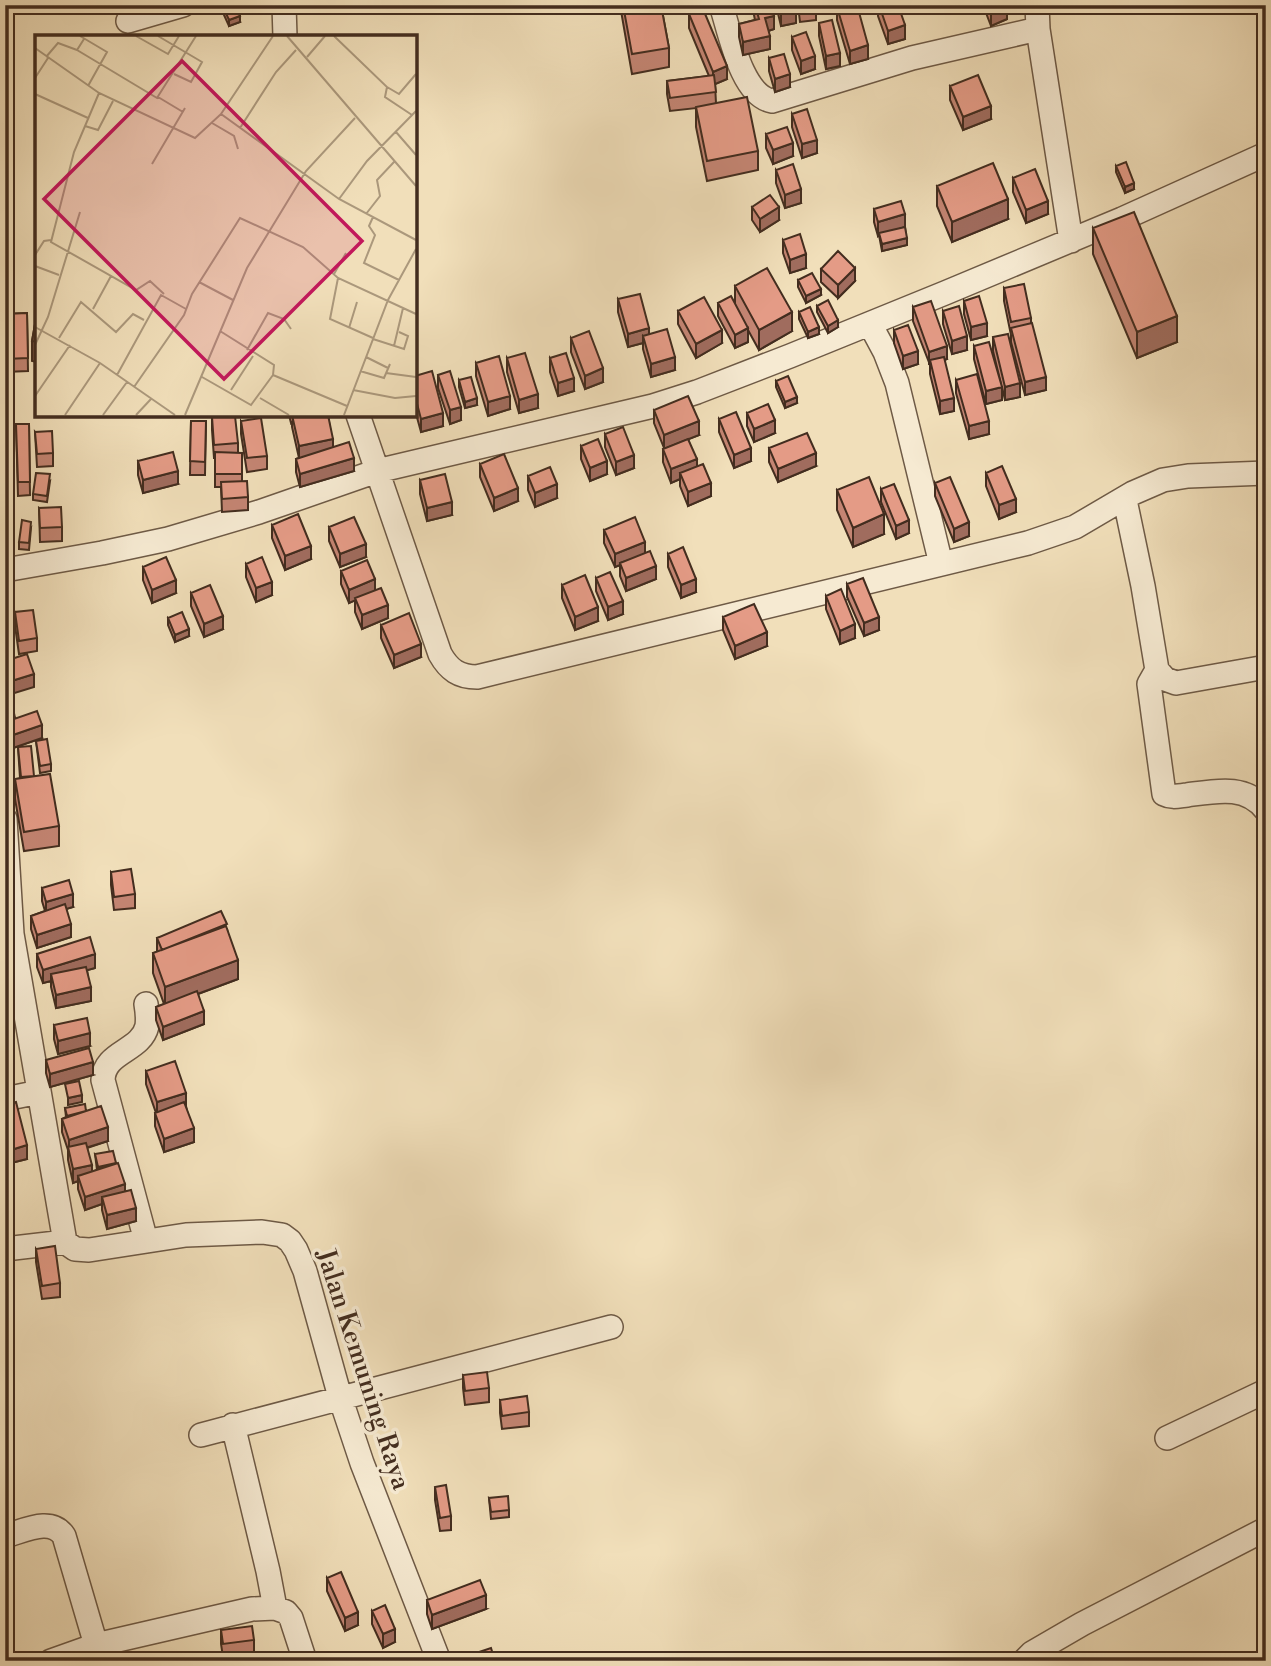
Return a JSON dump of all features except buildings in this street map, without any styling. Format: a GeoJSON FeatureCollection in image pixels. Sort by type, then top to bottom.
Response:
{"type":"FeatureCollection","features":[{"type":"Feature","properties":{"kind":"street"},"geometry":{"type":"LineString","coordinates":[[128,21],[183,5]]}},
{"type":"Feature","properties":{"kind":"street"},"geometry":{"type":"LineString","coordinates":[[284,5],[285,35]]}},
{"type":"Feature","properties":{"kind":"street"},"geometry":{"type":"LineString","coordinates":[[721,5],[740,63],[752,88],[765,100],[772,102],[912,58],[1038,29]]}},
{"type":"Feature","properties":{"kind":"street"},"geometry":{"type":"LineString","coordinates":[[1037,5],[1038,29],[1071,241]]}},
{"type":"Feature","properties":{"kind":"street"},"geometry":{"type":"LineString","coordinates":[[5,570],[168,538],[259,512],[377,471],[653,406],[696,392],[1071,241],[1266,154]]}},
{"type":"Feature","properties":{"kind":"street"},"geometry":{"type":"LineString","coordinates":[[870,324],[897,383],[941,564]]}},
{"type":"Feature","properties":{"kind":"street"},"geometry":{"type":"LineString","coordinates":[[358,416],[440,654],[456,673],[466,677],[477,677],[1028,543],[1075,527],[1133,493],[1164,480],[1266,473]]}},
{"type":"Feature","properties":{"kind":"street"},"geometry":{"type":"LineString","coordinates":[[1125,500],[1157,670],[1165,679],[1176,683],[1266,667]]}},
{"type":"Feature","properties":{"kind":"street"},"geometry":{"type":"LineString","coordinates":[[1157,670],[1149,684],[1164,794],[1172,796],[1220,790],[1237,791],[1252,795],[1266,810]]}},
{"type":"Feature","properties":{"kind":"street"},"geometry":{"type":"LineString","coordinates":[[5,819],[12,934],[65,1242]]}},
{"type":"Feature","properties":{"kind":"street"},"geometry":{"type":"LineString","coordinates":[[146,1004],[147,1025],[143,1035],[107,1064],[103,1080],[146,1241]]}},
{"type":"Feature","properties":{"kind":"street"},"geometry":{"type":"LineString","coordinates":[[5,1099],[39,1092]]}},
{"type":"Feature","properties":{"kind":"street","name":"Jalan Kemuning Raya"},"geometry":{"type":"LineString","coordinates":[[5,1249],[65,1242],[75,1249],[89,1250],[186,1235],[262,1232],[273,1232],[290,1241],[305,1271],[340,1397],[367,1476],[439,1661]]}},
{"type":"Feature","properties":{"kind":"street"},"geometry":{"type":"LineString","coordinates":[[201,1435],[611,1327]]}},
{"type":"Feature","properties":{"kind":"street"},"geometry":{"type":"LineString","coordinates":[[1167,1438],[1266,1391]]}},
{"type":"Feature","properties":{"kind":"street"},"geometry":{"type":"LineString","coordinates":[[233,1425],[275,1608]]}},
{"type":"Feature","properties":{"kind":"street"},"geometry":{"type":"LineString","coordinates":[[5,1536],[43,1525],[53,1525],[60,1529],[96,1645]]}},
{"type":"Feature","properties":{"kind":"street"},"geometry":{"type":"LineString","coordinates":[[1028,1657],[1082,1624],[1266,1529]]}},
{"type":"Feature","properties":{"kind":"street"},"geometry":{"type":"LineString","coordinates":[[51,1661],[96,1645],[238,1612],[275,1608],[286,1612],[291,1618],[305,1661]]}}]}
